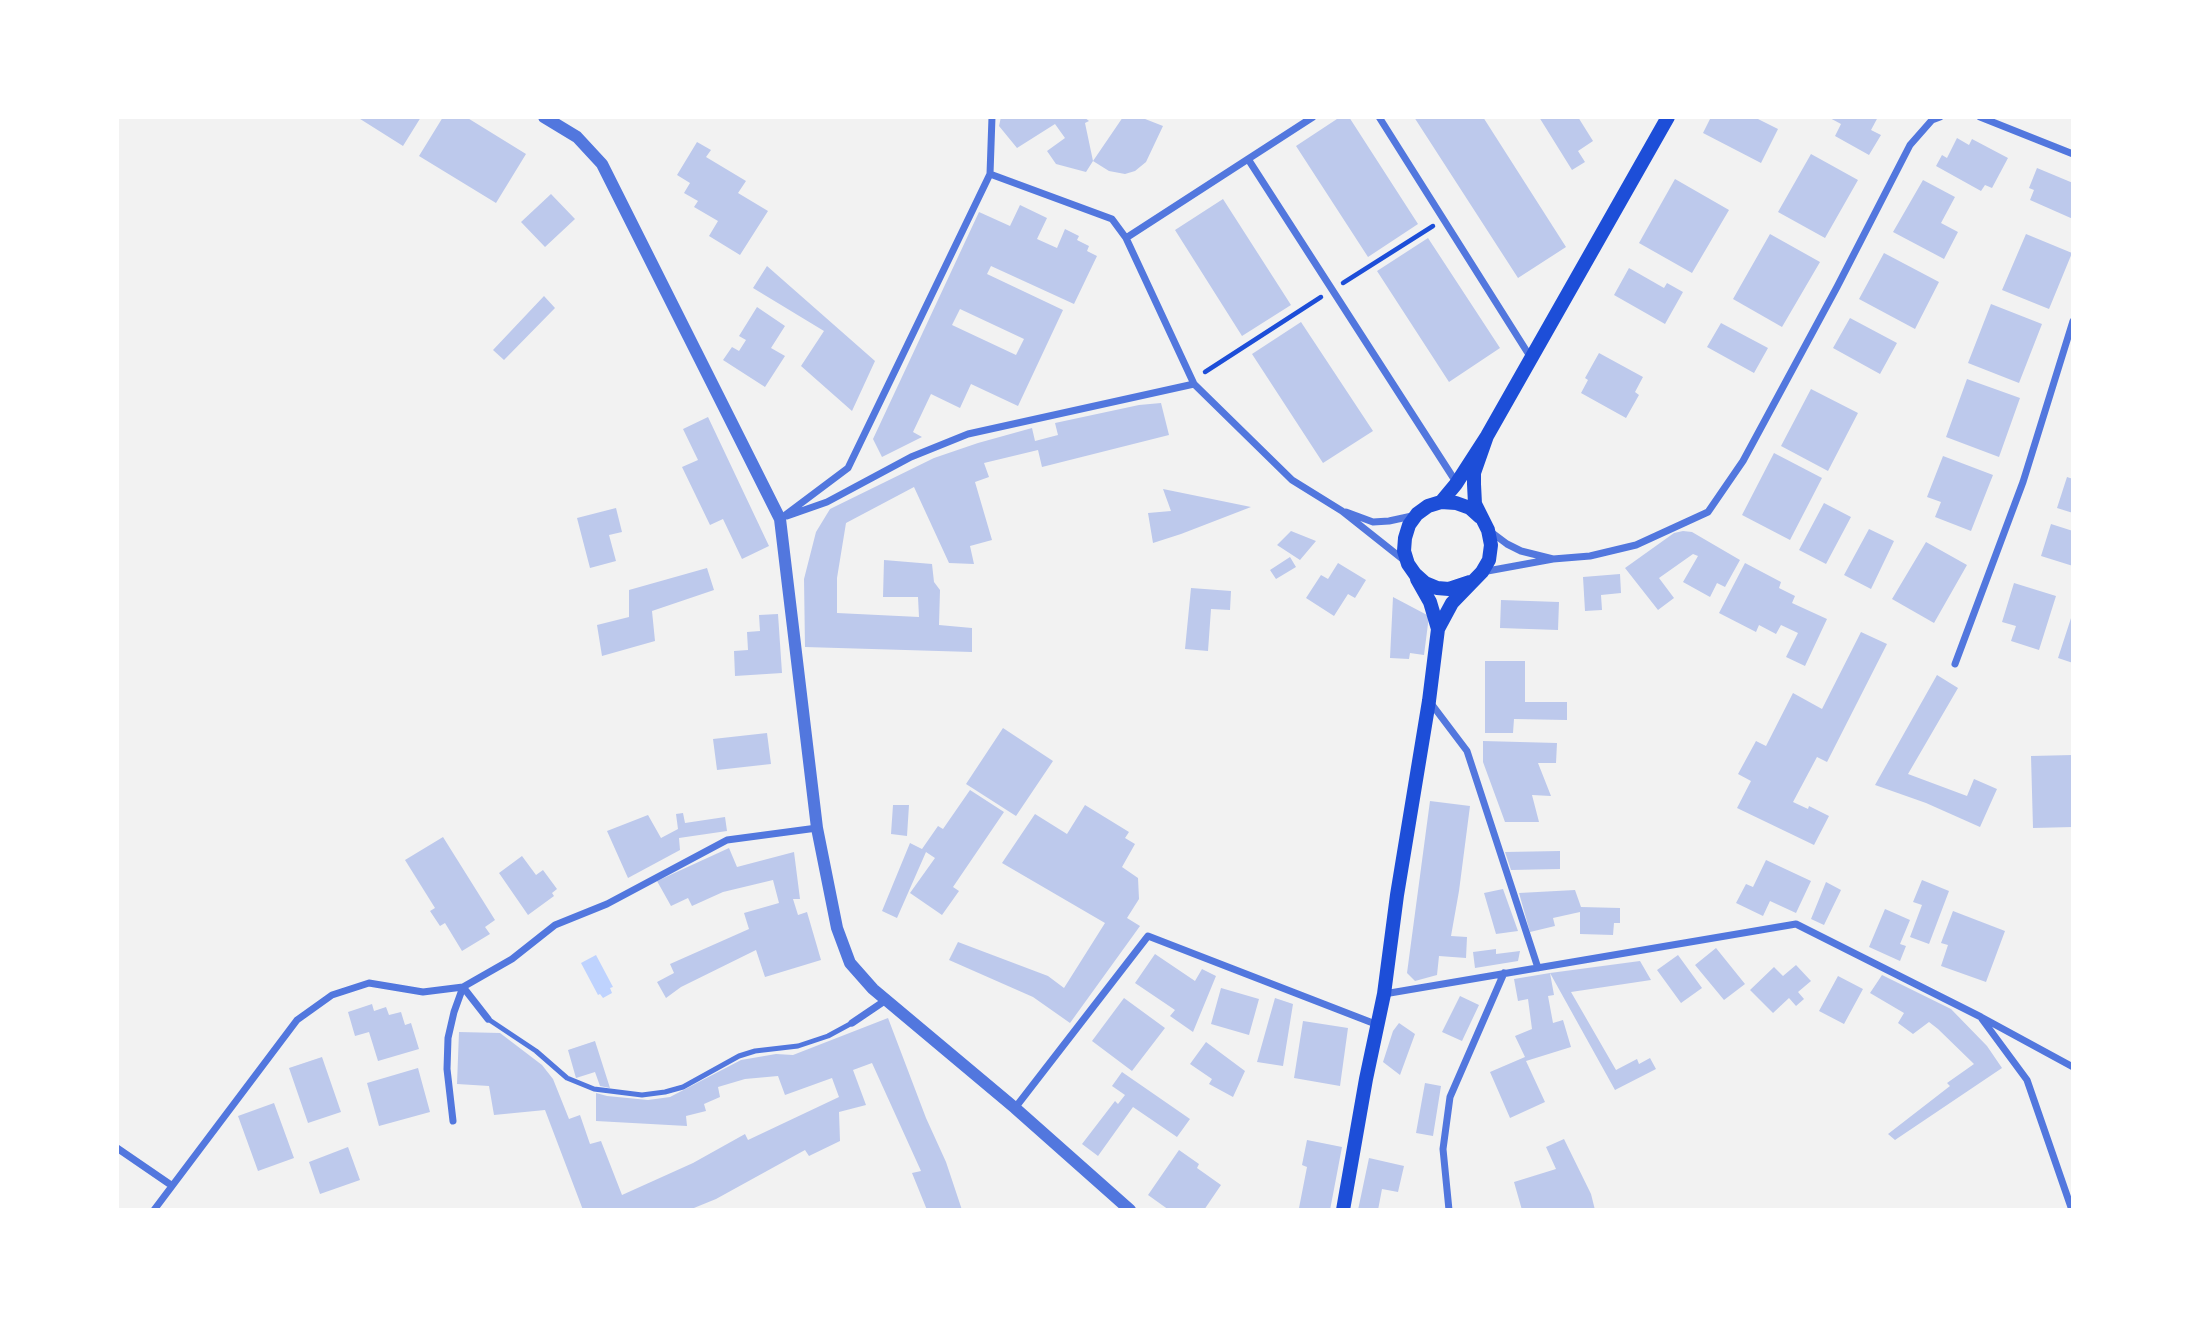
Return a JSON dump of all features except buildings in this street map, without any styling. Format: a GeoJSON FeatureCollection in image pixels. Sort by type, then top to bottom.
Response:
{"type":"FeatureCollection","features":[{"type":"Feature","properties":{"kind":"main road"},"geometry":{"type":"LineString","coordinates":[[1441,502],[1457,484],[1486,436],[1668,117]]}},
{"type":"Feature","properties":{"kind":"main road"},"geometry":{"type":"LineString","coordinates":[[1343,1210],[1384,994],[1438,629],[1452,603],[1478,576],[1489,559],[1491,545],[1475,504],[1474,473],[1486,436]]}},
{"type":"Feature","properties":{"kind":"main road"},"geometry":{"type":"LineString","coordinates":[[1438,629],[1430,602],[1404,551],[1409,525],[1417,514],[1428,506],[1441,502],[1456,503],[1469,508],[1485,524]]}},
{"type":"Feature","properties":{"kind":"main road"},"geometry":{"type":"LineString","coordinates":[[1411,569],[1425,583],[1437,588],[1462,587],[1478,576]]}},
{"type":"Feature","properties":{"kind":"street"},"geometry":{"type":"LineString","coordinates":[[544,117],[577,137],[602,164],[780,519],[817,828],[837,928],[850,963],[873,989],[1015,1108],[1130,1210]]}},
{"type":"Feature","properties":{"kind":"street"},"geometry":{"type":"LineString","coordinates":[[780,519],[848,468],[990,174],[992,117]]}},
{"type":"Feature","properties":{"kind":"street"},"geometry":{"type":"LineString","coordinates":[[1126,238],[1313,117]]}},
{"type":"Feature","properties":{"kind":"street"},"geometry":{"type":"LineString","coordinates":[[1379,117],[1531,358]]}},
{"type":"Feature","properties":{"kind":"street"},"geometry":{"type":"LineString","coordinates":[[1478,576],[1553,559],[1590,556],[1636,545],[1708,512],[1743,461],[1838,287],[1910,145],[1932,120],[1940,117]]}},
{"type":"Feature","properties":{"kind":"street"},"geometry":{"type":"LineString","coordinates":[[1980,117],[2073,154]]}},
{"type":"Feature","properties":{"kind":"street"},"geometry":{"type":"LineString","coordinates":[[1248,159],[1457,484]]}},
{"type":"Feature","properties":{"kind":"street"},"geometry":{"type":"LineString","coordinates":[[990,174],[1112,219],[1126,238],[1194,384],[1292,480],[1342,511],[1411,569]]}},
{"type":"Feature","properties":{"kind":"street"},"geometry":{"type":"LineString","coordinates":[[1955,664],[2024,482],[2073,321]]}},
{"type":"Feature","properties":{"kind":"street"},"geometry":{"type":"LineString","coordinates":[[780,519],[827,502],[911,457],[968,434],[1194,384]]}},
{"type":"Feature","properties":{"kind":"street"},"geometry":{"type":"LineString","coordinates":[[1342,511],[1373,522],[1404,519],[1417,514]]}},
{"type":"Feature","properties":{"kind":"street"},"geometry":{"type":"LineString","coordinates":[[1485,524],[1507,544],[1521,551],[1553,559]]}},
{"type":"Feature","properties":{"kind":"street"},"geometry":{"type":"LineString","coordinates":[[1429,701],[1467,751],[1538,968]]}},
{"type":"Feature","properties":{"kind":"street"},"geometry":{"type":"LineString","coordinates":[[155,1210],[171,1185],[297,1020],[332,995],[369,983],[423,992],[463,987],[512,959],[555,925],[607,904],[727,839],[817,828]]}},
{"type":"Feature","properties":{"kind":"street"},"geometry":{"type":"LineString","coordinates":[[1384,994],[1796,924],[1981,1017],[2073,1067]]}},
{"type":"Feature","properties":{"kind":"street"},"geometry":{"type":"LineString","coordinates":[[1015,1108],[1148,936],[1378,1025]]}},
{"type":"Feature","properties":{"kind":"street"},"geometry":{"type":"LineString","coordinates":[[1448,1210],[1443,1149],[1450,1097],[1504,973]]}},
{"type":"Feature","properties":{"kind":"street"},"geometry":{"type":"LineString","coordinates":[[463,987],[488,1019]]}},
{"type":"Feature","properties":{"kind":"street"},"geometry":{"type":"LineString","coordinates":[[453,1121],[447,1069],[448,1038],[463,987]]}},
{"type":"Feature","properties":{"kind":"street"},"geometry":{"type":"LineString","coordinates":[[852,1023],[886,1000]]}},
{"type":"Feature","properties":{"kind":"street"},"geometry":{"type":"LineString","coordinates":[[1981,1017],[2027,1080],[2072,1210]]}},
{"type":"Feature","properties":{"kind":"street"},"geometry":{"type":"LineString","coordinates":[[117,1148],[171,1185]]}},
{"type":"Feature","properties":{"kind":"lane"},"geometry":{"type":"LineString","coordinates":[[488,1019],[536,1051],[567,1079],[594,1089],[642,1095],[683,1087],[739,1056],[755,1051],[798,1046],[828,1036],[852,1023]]}},
{"type":"Feature","properties":{"kind":"water"},"geometry":{"type":"Polygon","coordinates":[[[596,955],[613,987],[610,988],[612,993],[603,998],[598,995],[581,963],[596,955]]]}}]}
